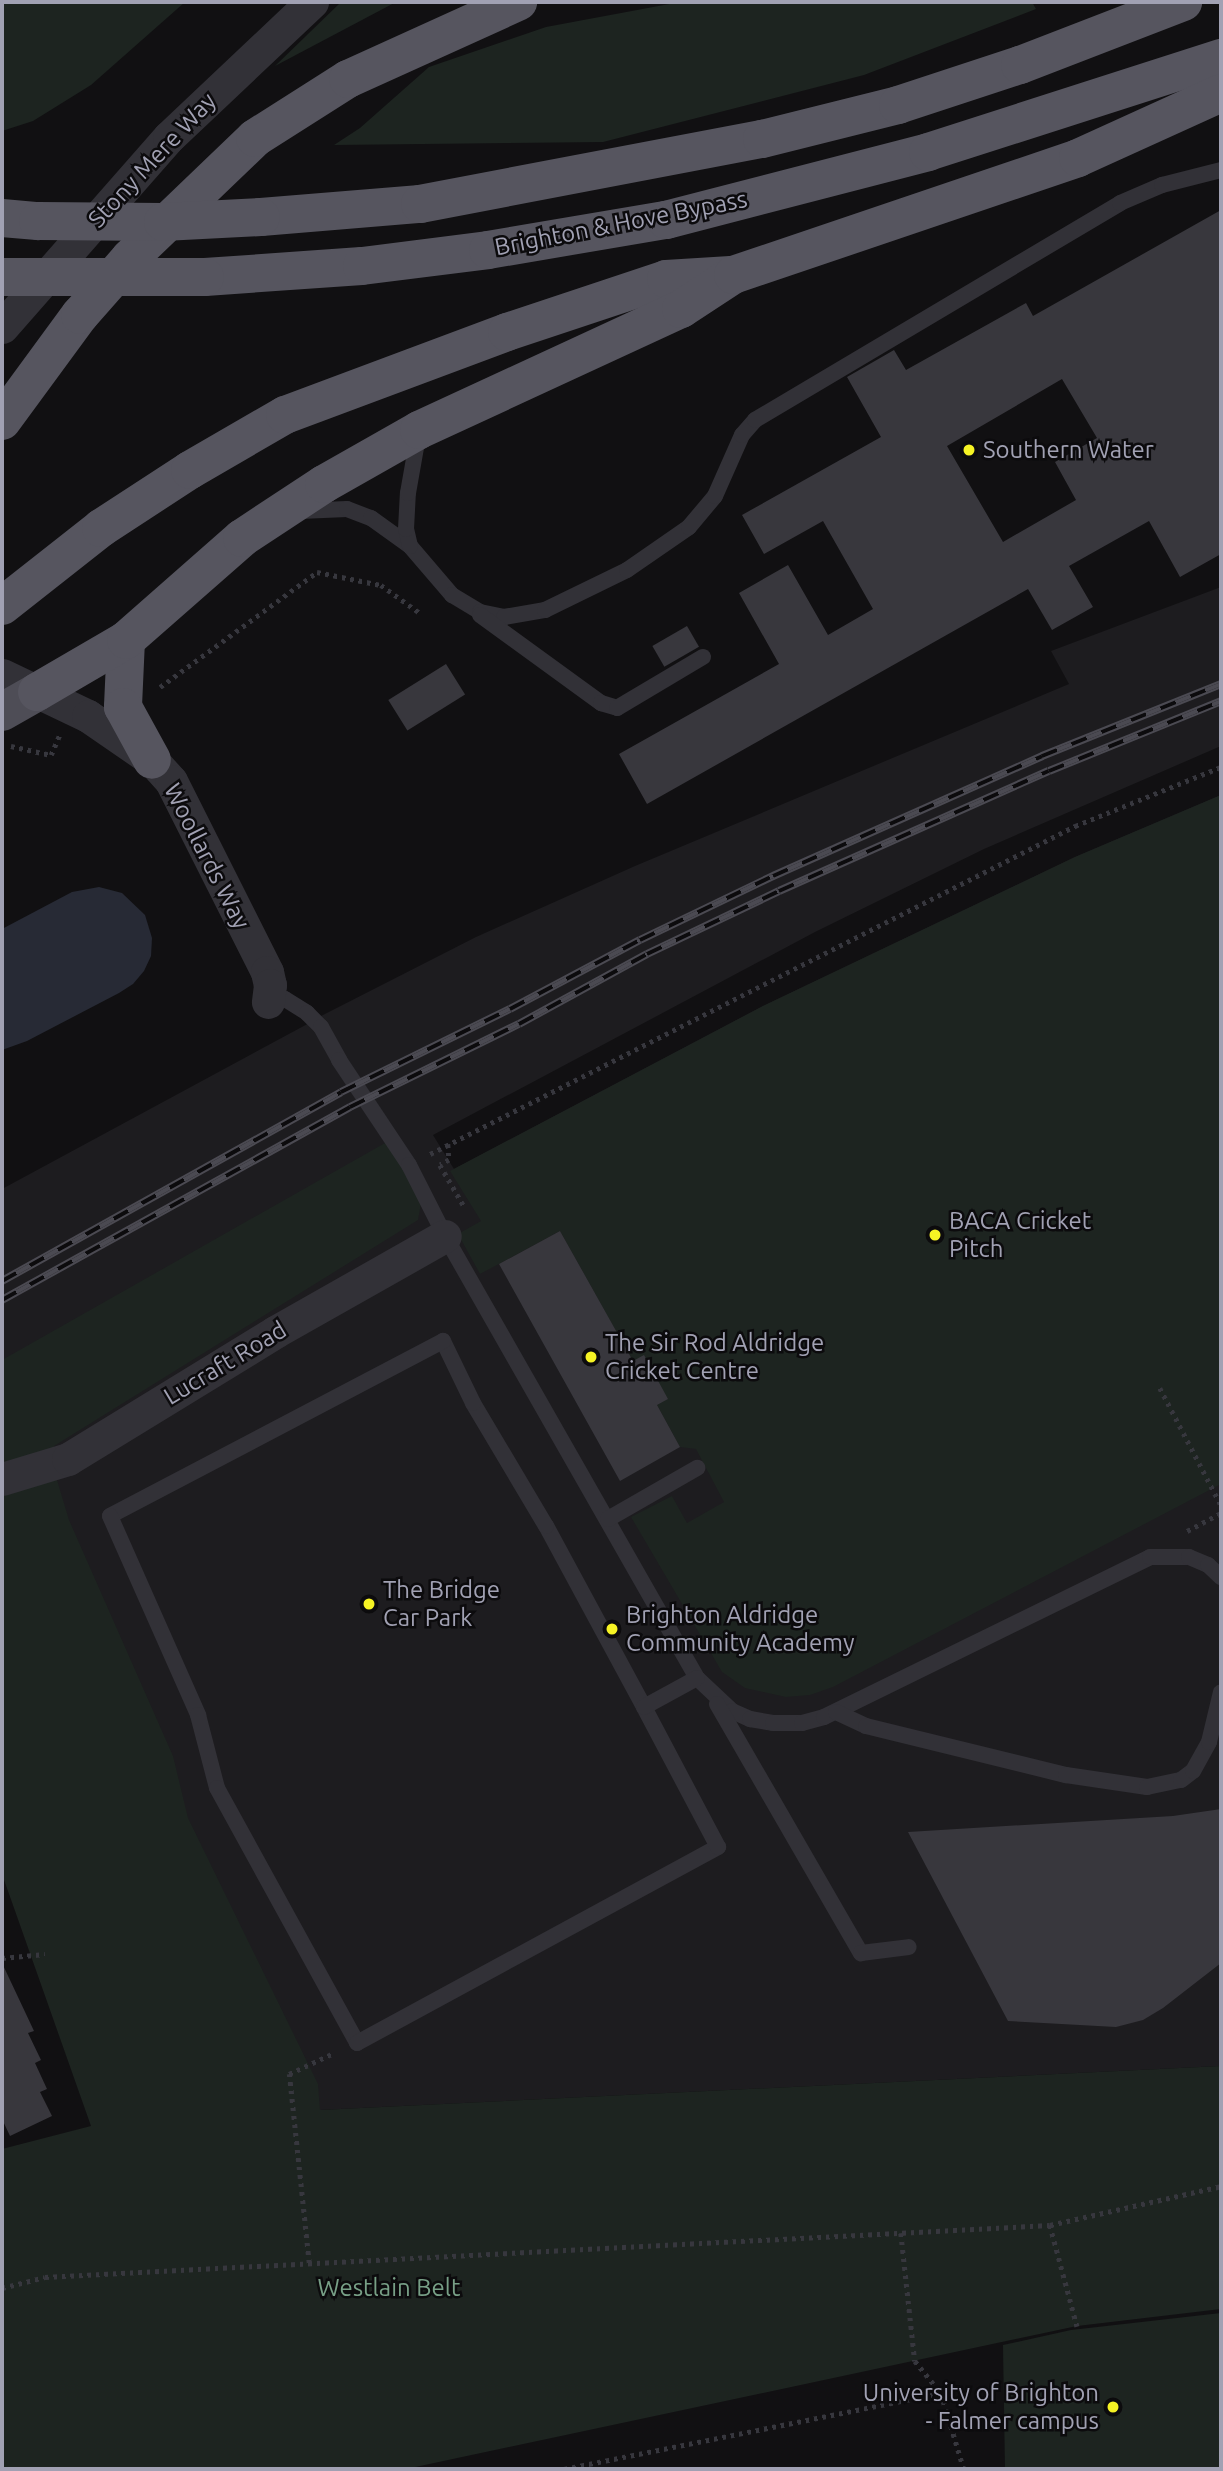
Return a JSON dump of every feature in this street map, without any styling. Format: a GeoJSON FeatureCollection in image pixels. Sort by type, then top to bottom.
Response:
{"type":"FeatureCollection","features":[{"type":"Feature","properties":{"kind":"highway"},"geometry":{"type":"LineString","coordinates":[[2,421],[80,316],[131,258],[255,138],[348,79],[518,2]]}},
{"type":"Feature","properties":{"kind":"highway"},"geometry":{"type":"LineString","coordinates":[[20,219],[163,222],[419,204],[762,139],[898,105],[995,73],[1182,2]]}},
{"type":"Feature","properties":{"kind":"highway","name":"Brighton & Hove Bypass"},"geometry":{"type":"LineString","coordinates":[[2,277],[205,277],[362,266],[488,250],[666,219],[928,152],[1221,58]]}},
{"type":"Feature","properties":{"kind":"highway"},"geometry":{"type":"LineString","coordinates":[[37,692],[126,640],[242,538],[419,430],[681,309],[733,275],[1078,158],[1221,93]]}},
{"type":"Feature","properties":{"kind":"highway"},"geometry":{"type":"LineString","coordinates":[[2,606],[101,528],[190,470],[285,415],[507,331],[666,279],[733,275]]}},
{"type":"Feature","properties":{"kind":"highway"},"geometry":{"type":"LineString","coordinates":[[126,640],[123,708],[152,760]]}},
{"type":"Feature","properties":{"kind":"main road"},"geometry":{"type":"LineString","coordinates":[[2,712],[37,692]]}},
{"type":"Feature","properties":{"kind":"street","name":"Stony Mere Way"},"geometry":{"type":"LineString","coordinates":[[2,327],[169,136],[312,2]]}},
{"type":"Feature","properties":{"kind":"street","name":"Woollards Way"},"geometry":{"type":"LineString","coordinates":[[2,675],[71,708],[152,760],[171,782],[267,972],[270,985],[268,1002]]}},
{"type":"Feature","properties":{"kind":"street","name":"Lucraft Road"},"geometry":{"type":"LineString","coordinates":[[2,1479],[68,1459],[275,1332],[445,1236]]}},
{"type":"Feature","properties":{"kind":"lane"},"geometry":{"type":"LineString","coordinates":[[467,606],[492,616],[520,615],[558,605],[627,570],[672,540],[705,510],[723,483],[742,435],[755,420],[1120,203],[1162,185],[1221,170]]}},
{"type":"Feature","properties":{"kind":"lane"},"geometry":{"type":"LineString","coordinates":[[410,546],[406,529],[408,493],[419,430]]}},
{"type":"Feature","properties":{"kind":"lane"},"geometry":{"type":"LineString","coordinates":[[279,513],[347,509],[371,518],[410,546],[438,582],[467,606],[609,707],[624,705],[703,657]]}},
{"type":"Feature","properties":{"kind":"lane"},"geometry":{"type":"LineString","coordinates":[[268,1002],[285,999],[307,1013],[321,1027],[339,1060],[409,1165],[445,1236],[861,1953],[909,1947]]}},
{"type":"Feature","properties":{"kind":"lane"},"geometry":{"type":"LineString","coordinates":[[443,1341],[473,1403],[545,1526],[643,1707],[718,1847],[357,2043],[217,1788],[198,1715],[110,1516],[443,1341]]}},
{"type":"Feature","properties":{"kind":"lane"},"geometry":{"type":"LineString","coordinates":[[608,1519],[697,1468]]}},
{"type":"Feature","properties":{"kind":"lane"},"geometry":{"type":"LineString","coordinates":[[703,1684],[732,1711],[750,1719],[802,1723],[836,1712],[1150,1557],[1189,1557],[1208,1565],[1221,1577]]}},
{"type":"Feature","properties":{"kind":"lane"},"geometry":{"type":"LineString","coordinates":[[643,1707],[703,1684]]}},
{"type":"Feature","properties":{"kind":"lane"},"geometry":{"type":"LineString","coordinates":[[836,1712],[866,1726],[1066,1775],[1147,1787],[1174,1783],[1194,1771],[1209,1742],[1221,1692]]}},
{"type":"Feature","properties":{"kind":"path"},"geometry":{"type":"LineString","coordinates":[[123,708],[151,694],[317,572],[381,586],[420,613]]}},
{"type":"Feature","properties":{"kind":"path"},"geometry":{"type":"LineString","coordinates":[[2,747],[9,746],[51,755],[71,708]]}},
{"type":"Feature","properties":{"kind":"path"},"geometry":{"type":"LineString","coordinates":[[445,1236],[471,1219],[440,1165],[449,1160],[448,1144],[1075,826],[1221,767]]}},
{"type":"Feature","properties":{"kind":"path"},"geometry":{"type":"LineString","coordinates":[[1160,1388],[1221,1505]]}},
{"type":"Feature","properties":{"kind":"path"},"geometry":{"type":"LineString","coordinates":[[2,1958],[44,1954]]}},
{"type":"Feature","properties":{"kind":"path"},"geometry":{"type":"LineString","coordinates":[[309,2263],[289,2074],[357,2043]]}},
{"type":"Feature","properties":{"kind":"path"},"geometry":{"type":"LineString","coordinates":[[2,2288],[44,2277],[1050,2225],[1221,2186]]}},
{"type":"Feature","properties":{"kind":"path"},"geometry":{"type":"LineString","coordinates":[[1050,2225],[1077,2326]]}},
{"type":"Feature","properties":{"kind":"path"},"geometry":{"type":"LineString","coordinates":[[901,2233],[915,2361],[941,2393],[964,2469]]}},
{"type":"Feature","properties":{"kind":"path"},"geometry":{"type":"LineString","coordinates":[[564,2469],[941,2393]]}},
{"type":"Feature","properties":{"kind":"shaded area","name":"Brighton Aldridge Community Academy"},"geometry":{"type":"Polygon","coordinates":[[[1221,587],[1221,746],[984,849],[815,932],[433,1135],[454,1169],[763,1006],[1075,857],[1221,795],[1221,2066],[320,2110],[34,1960],[2,1874],[2,1189],[313,1021],[344,1059],[321,1016],[476,937],[635,866],[1069,684],[1051,651],[1221,587]]]}},
{"type":"Feature","properties":{"kind":"shaded area"},"geometry":{"type":"Polygon","coordinates":[[[99,887],[122,893],[145,915],[152,938],[151,956],[144,971],[133,984],[119,993],[27,1041],[2,1050],[2,929],[72,892],[99,887]]]}},
{"type":"Feature","properties":{"kind":"green space"},"geometry":{"type":"Polygon","coordinates":[[[2,2],[185,2],[91,85],[33,121],[2,131],[2,2]]]}},
{"type":"Feature","properties":{"kind":"green space"},"geometry":{"type":"Polygon","coordinates":[[[341,2],[396,2],[275,66],[341,2]]]}},
{"type":"Feature","properties":{"kind":"green space"},"geometry":{"type":"Polygon","coordinates":[[[680,2],[1032,2],[1036,9],[864,75],[603,142],[334,145],[360,128],[429,67],[546,27],[680,2]]]}},
{"type":"Feature","properties":{"kind":"green space"},"geometry":{"type":"Polygon","coordinates":[[[1221,795],[1221,1484],[833,1687],[810,1695],[786,1697],[745,1688],[722,1672],[631,1517],[672,1496],[687,1523],[724,1502],[696,1449],[680,1447],[657,1405],[667,1399],[640,1374],[560,1231],[480,1274],[458,1234],[481,1221],[450,1171],[763,1006],[1075,857],[1221,795]]]}},
{"type":"Feature","properties":{"kind":"green space","name":"Westlain Belt"},"geometry":{"type":"Polygon","coordinates":[[[385,1143],[405,1170],[421,1203],[418,1220],[54,1446],[57,1480],[69,1520],[173,1756],[188,1818],[318,2084],[320,2110],[1221,2066],[1221,2309],[1077,2326],[406,2469],[2,2469],[2,2149],[91,2126],[2,1874],[2,1360],[385,1143]]]}},
{"type":"Feature","properties":{"kind":"green space","name":"University of Brighton - Falmer campus"},"geometry":{"type":"Polygon","coordinates":[[[1221,2313],[1221,2469],[1005,2469],[1003,2345],[1071,2330],[1221,2313]]]}},
{"type":"Feature","properties":{"kind":"building"},"geometry":{"type":"Polygon","coordinates":[[[1221,210],[1221,554],[1180,577],[1149,521],[1069,566],[1093,607],[1052,630],[1028,589],[647,804],[619,754],[779,664],[739,593],[788,565],[828,635],[873,609],[823,521],[764,554],[742,515],[881,437],[847,377],[894,350],[906,370],[1026,303],[1033,316],[1221,210]],[[1062,379],[947,446],[1003,542],[1076,500],[1055,462],[1097,438],[1062,379]]]}},
{"type":"Feature","properties":{"kind":"building"},"geometry":{"type":"Polygon","coordinates":[[[687,626],[699,647],[664,667],[652,646],[687,626]]]}},
{"type":"Feature","properties":{"kind":"building"},"geometry":{"type":"Polygon","coordinates":[[[446,664],[465,695],[407,731],[388,700],[446,664]]]}},
{"type":"Feature","properties":{"kind":"building","name":"The Sir Rod Aldridge Cricket Centre"},"geometry":{"type":"Polygon","coordinates":[[[560,1231],[633,1361],[644,1355],[668,1399],[657,1405],[680,1447],[620,1481],[499,1264],[560,1231]]]}},
{"type":"Feature","properties":{"kind":"building"},"geometry":{"type":"Polygon","coordinates":[[[1221,1809],[1221,1963],[1163,2008],[1143,2020],[1116,2027],[1008,2021],[908,1832],[1173,1816],[1221,1809]]]}},
{"type":"Feature","properties":{"kind":"building"},"geometry":{"type":"Polygon","coordinates":[[[2,1963],[34,2031],[28,2033],[41,2060],[35,2063],[47,2089],[40,2092],[52,2116],[10,2136],[2,2119],[2,1963]]]}},
{"type":"Feature","properties":{"kind":"railway"},"geometry":{"type":"LineString","coordinates":[[2,1281],[341,1092],[510,1009],[640,940],[773,876],[1042,756],[1221,684]]}},
{"type":"Feature","properties":{"kind":"railway"},"geometry":{"type":"LineString","coordinates":[[2,1300],[350,1107],[519,1024],[647,954],[779,891],[1049,771],[1221,701]]}},
{"type":"Feature","properties":{"kind":"place","name":"Southern Water"},"geometry":{"type":"Point","coordinates":[969,450]}},
{"type":"Feature","properties":{"kind":"place","name":"BACA Cricket Pitch"},"geometry":{"type":"Point","coordinates":[935,1235]}},
{"type":"Feature","properties":{"kind":"place","name":"The Sir Rod Aldridge Cricket Centre"},"geometry":{"type":"Point","coordinates":[591,1357]}},
{"type":"Feature","properties":{"kind":"place","name":"The Bridge Car Park"},"geometry":{"type":"Point","coordinates":[369,1604]}},
{"type":"Feature","properties":{"kind":"place","name":"Brighton Aldridge Community Academy"},"geometry":{"type":"Point","coordinates":[612,1629]}},
{"type":"Feature","properties":{"kind":"place","name":"University of Brighton - Falmer campus"},"geometry":{"type":"Point","coordinates":[1113,2407]}}]}
